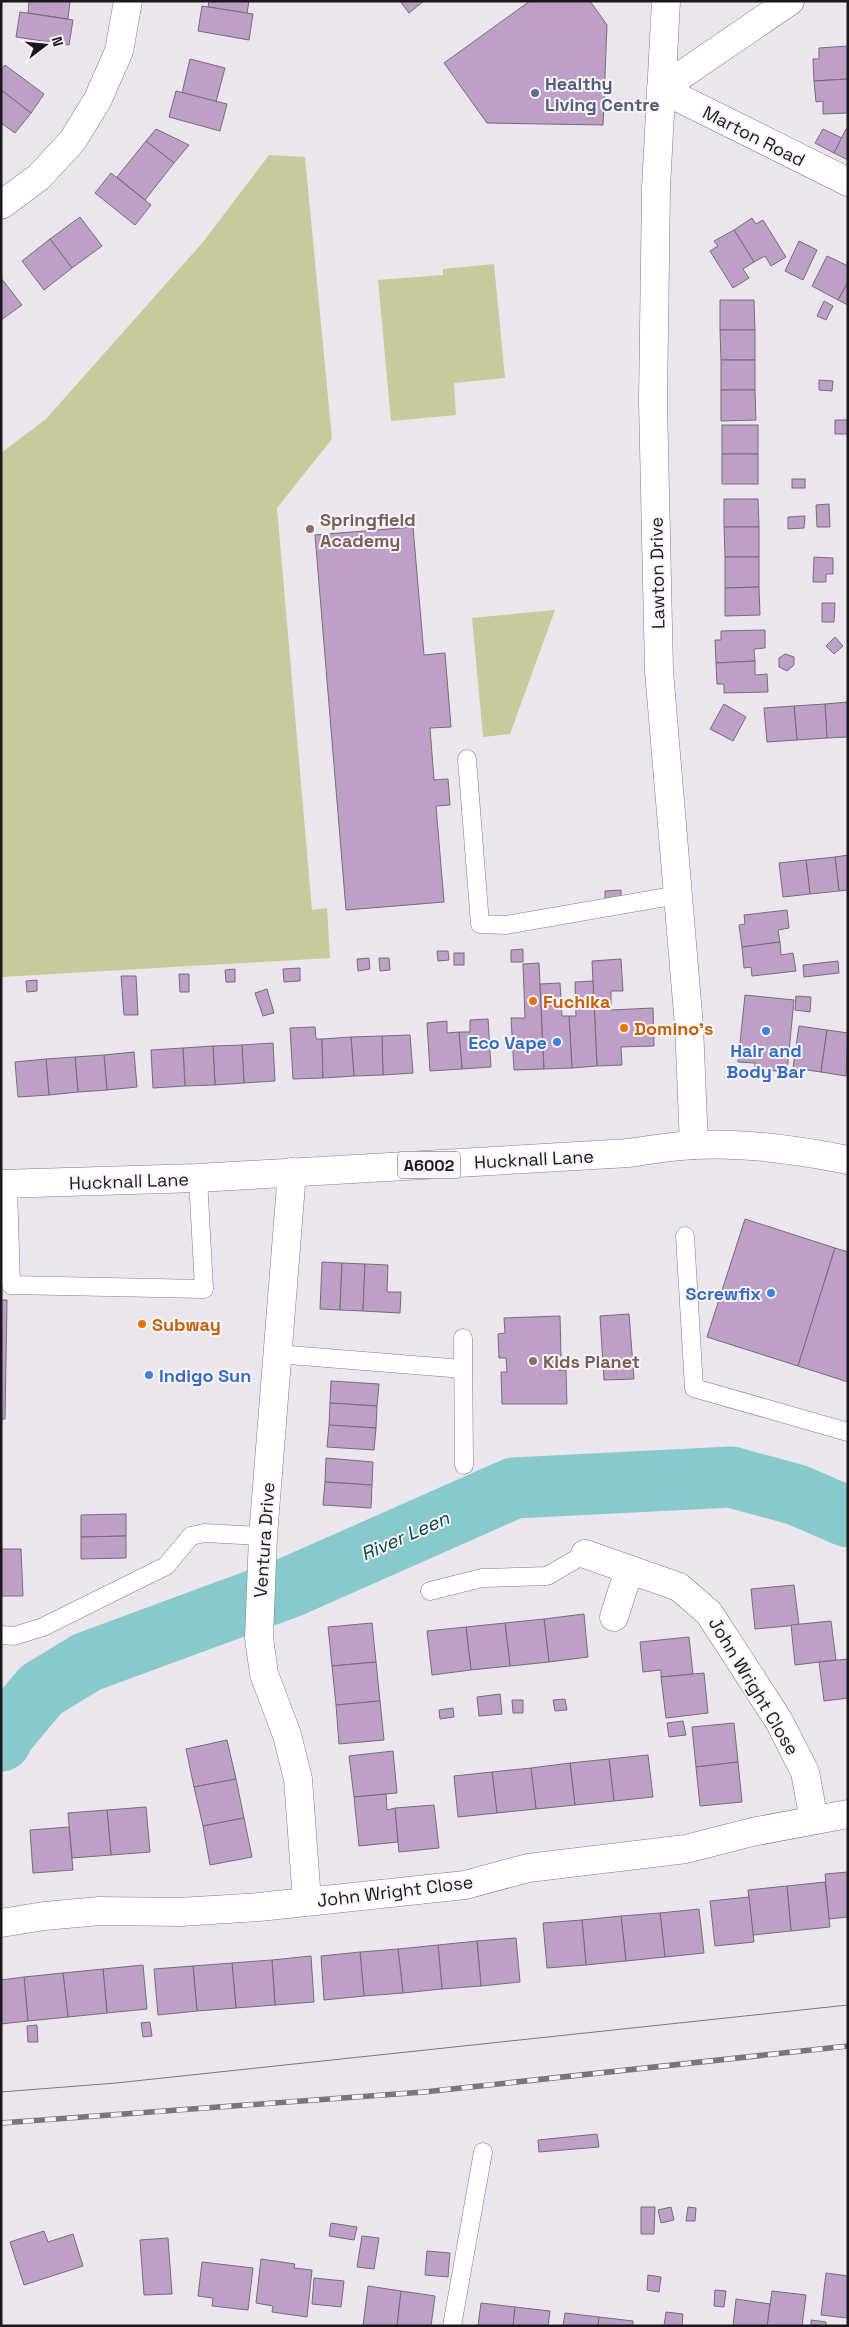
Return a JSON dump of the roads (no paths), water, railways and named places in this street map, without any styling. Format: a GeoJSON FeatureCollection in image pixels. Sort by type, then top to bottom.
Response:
{"type":"FeatureCollection","features":[{"type":"Feature","properties":{"kind":"street"},"geometry":{"type":"LineString","coordinates":[[1,205],[38,177],[73,140],[98,99],[119,51],[128,1]]}},
{"type":"Feature","properties":{"kind":"street","name":"Lawton Drive"},"geometry":{"type":"LineString","coordinates":[[666,1],[656,188],[654,461],[659,671],[689,1026],[694,1145]]}},
{"type":"Feature","properties":{"kind":"street"},"geometry":{"type":"LineString","coordinates":[[661,89],[790,1]]}},
{"type":"Feature","properties":{"kind":"street","name":"Marton Road"},"geometry":{"type":"LineString","coordinates":[[661,89],[848,182]]}},
{"type":"Feature","properties":{"kind":"street","name":"Hucknall Lane"},"geometry":{"type":"LineString","coordinates":[[4,1186],[198,1178],[629,1153],[694,1145],[747,1146],[817,1154],[848,1160]]}},
{"type":"Feature","properties":{"kind":"street","name":"Ventura Drive"},"geometry":{"type":"LineString","coordinates":[[292,1172],[262,1544],[259,1638],[264,1674],[287,1734],[298,1779],[307,1901]]}},
{"type":"Feature","properties":{"kind":"street","name":"John Wright Close"},"geometry":{"type":"LineString","coordinates":[[585,1554],[679,1587],[709,1613],[779,1721],[805,1772],[814,1820]]}},
{"type":"Feature","properties":{"kind":"street"},"geometry":{"type":"LineString","coordinates":[[614,1618],[629,1570]]}},
{"type":"Feature","properties":{"kind":"street","name":"John Wright Close"},"geometry":{"type":"LineString","coordinates":[[1,1923],[44,1916],[91,1912],[180,1912],[465,1885],[528,1868],[686,1849],[752,1832],[848,1814]]}},
{"type":"Feature","properties":{"kind":"lane"},"geometry":{"type":"LineString","coordinates":[[467,759],[480,924],[506,925],[678,895]]}},
{"type":"Feature","properties":{"kind":"lane"},"geometry":{"type":"LineString","coordinates":[[4,1186],[11,1285],[204,1289],[198,1178]]}},
{"type":"Feature","properties":{"kind":"lane"},"geometry":{"type":"LineString","coordinates":[[685,1236],[694,1388],[848,1432]]}},
{"type":"Feature","properties":{"kind":"lane"},"geometry":{"type":"LineString","coordinates":[[463,1338],[464,1465]]}},
{"type":"Feature","properties":{"kind":"lane"},"geometry":{"type":"LineString","coordinates":[[277,1354],[463,1369]]}},
{"type":"Feature","properties":{"kind":"lane"},"geometry":{"type":"LineString","coordinates":[[1,1635],[14,1636],[43,1627],[166,1566],[192,1536],[204,1533],[262,1544]]}},
{"type":"Feature","properties":{"kind":"lane"},"geometry":{"type":"LineString","coordinates":[[430,1591],[482,1578],[547,1576],[585,1554]]}},
{"type":"Feature","properties":{"kind":"lane"},"geometry":{"type":"LineString","coordinates":[[452,2326],[483,2152]]}},
{"type":"Feature","properties":{"kind":"waterway","name":"River Leen"},"geometry":{"type":"LineString","coordinates":[[1,1741],[5,1733],[41,1690],[87,1662],[288,1588],[514,1488],[731,1477],[797,1495],[848,1517]]}},
{"type":"Feature","properties":{"kind":"tram line"},"geometry":{"type":"LineString","coordinates":[[1,2092],[116,2083],[848,2005]]}},
{"type":"Feature","properties":{"kind":"railway"},"geometry":{"type":"LineString","coordinates":[[1,2123],[424,2092],[848,2046]]}},
{"type":"Feature","properties":{"kind":"place","name":"Healthy Living Centre"},"geometry":{"type":"Point","coordinates":[535,93]}},
{"type":"Feature","properties":{"kind":"place","name":"Springfield Academy"},"geometry":{"type":"Point","coordinates":[310,529]}},
{"type":"Feature","properties":{"kind":"place","name":"Fuchika"},"geometry":{"type":"Point","coordinates":[533,1001]}},
{"type":"Feature","properties":{"kind":"place","name":"Domino's"},"geometry":{"type":"Point","coordinates":[624,1028]}},
{"type":"Feature","properties":{"kind":"place","name":"Hair and Body Bar"},"geometry":{"type":"Point","coordinates":[766,1031]}},
{"type":"Feature","properties":{"kind":"place","name":"Eco Vape"},"geometry":{"type":"Point","coordinates":[557,1042]}},
{"type":"Feature","properties":{"kind":"place","name":"Screwfix"},"geometry":{"type":"Point","coordinates":[771,1293]}},
{"type":"Feature","properties":{"kind":"place","name":"Subway"},"geometry":{"type":"Point","coordinates":[142,1324]}},
{"type":"Feature","properties":{"kind":"place","name":"Kids Planet"},"geometry":{"type":"Point","coordinates":[533,1361]}},
{"type":"Feature","properties":{"kind":"place","name":"Indigo Sun"},"geometry":{"type":"Point","coordinates":[149,1375]}}]}
